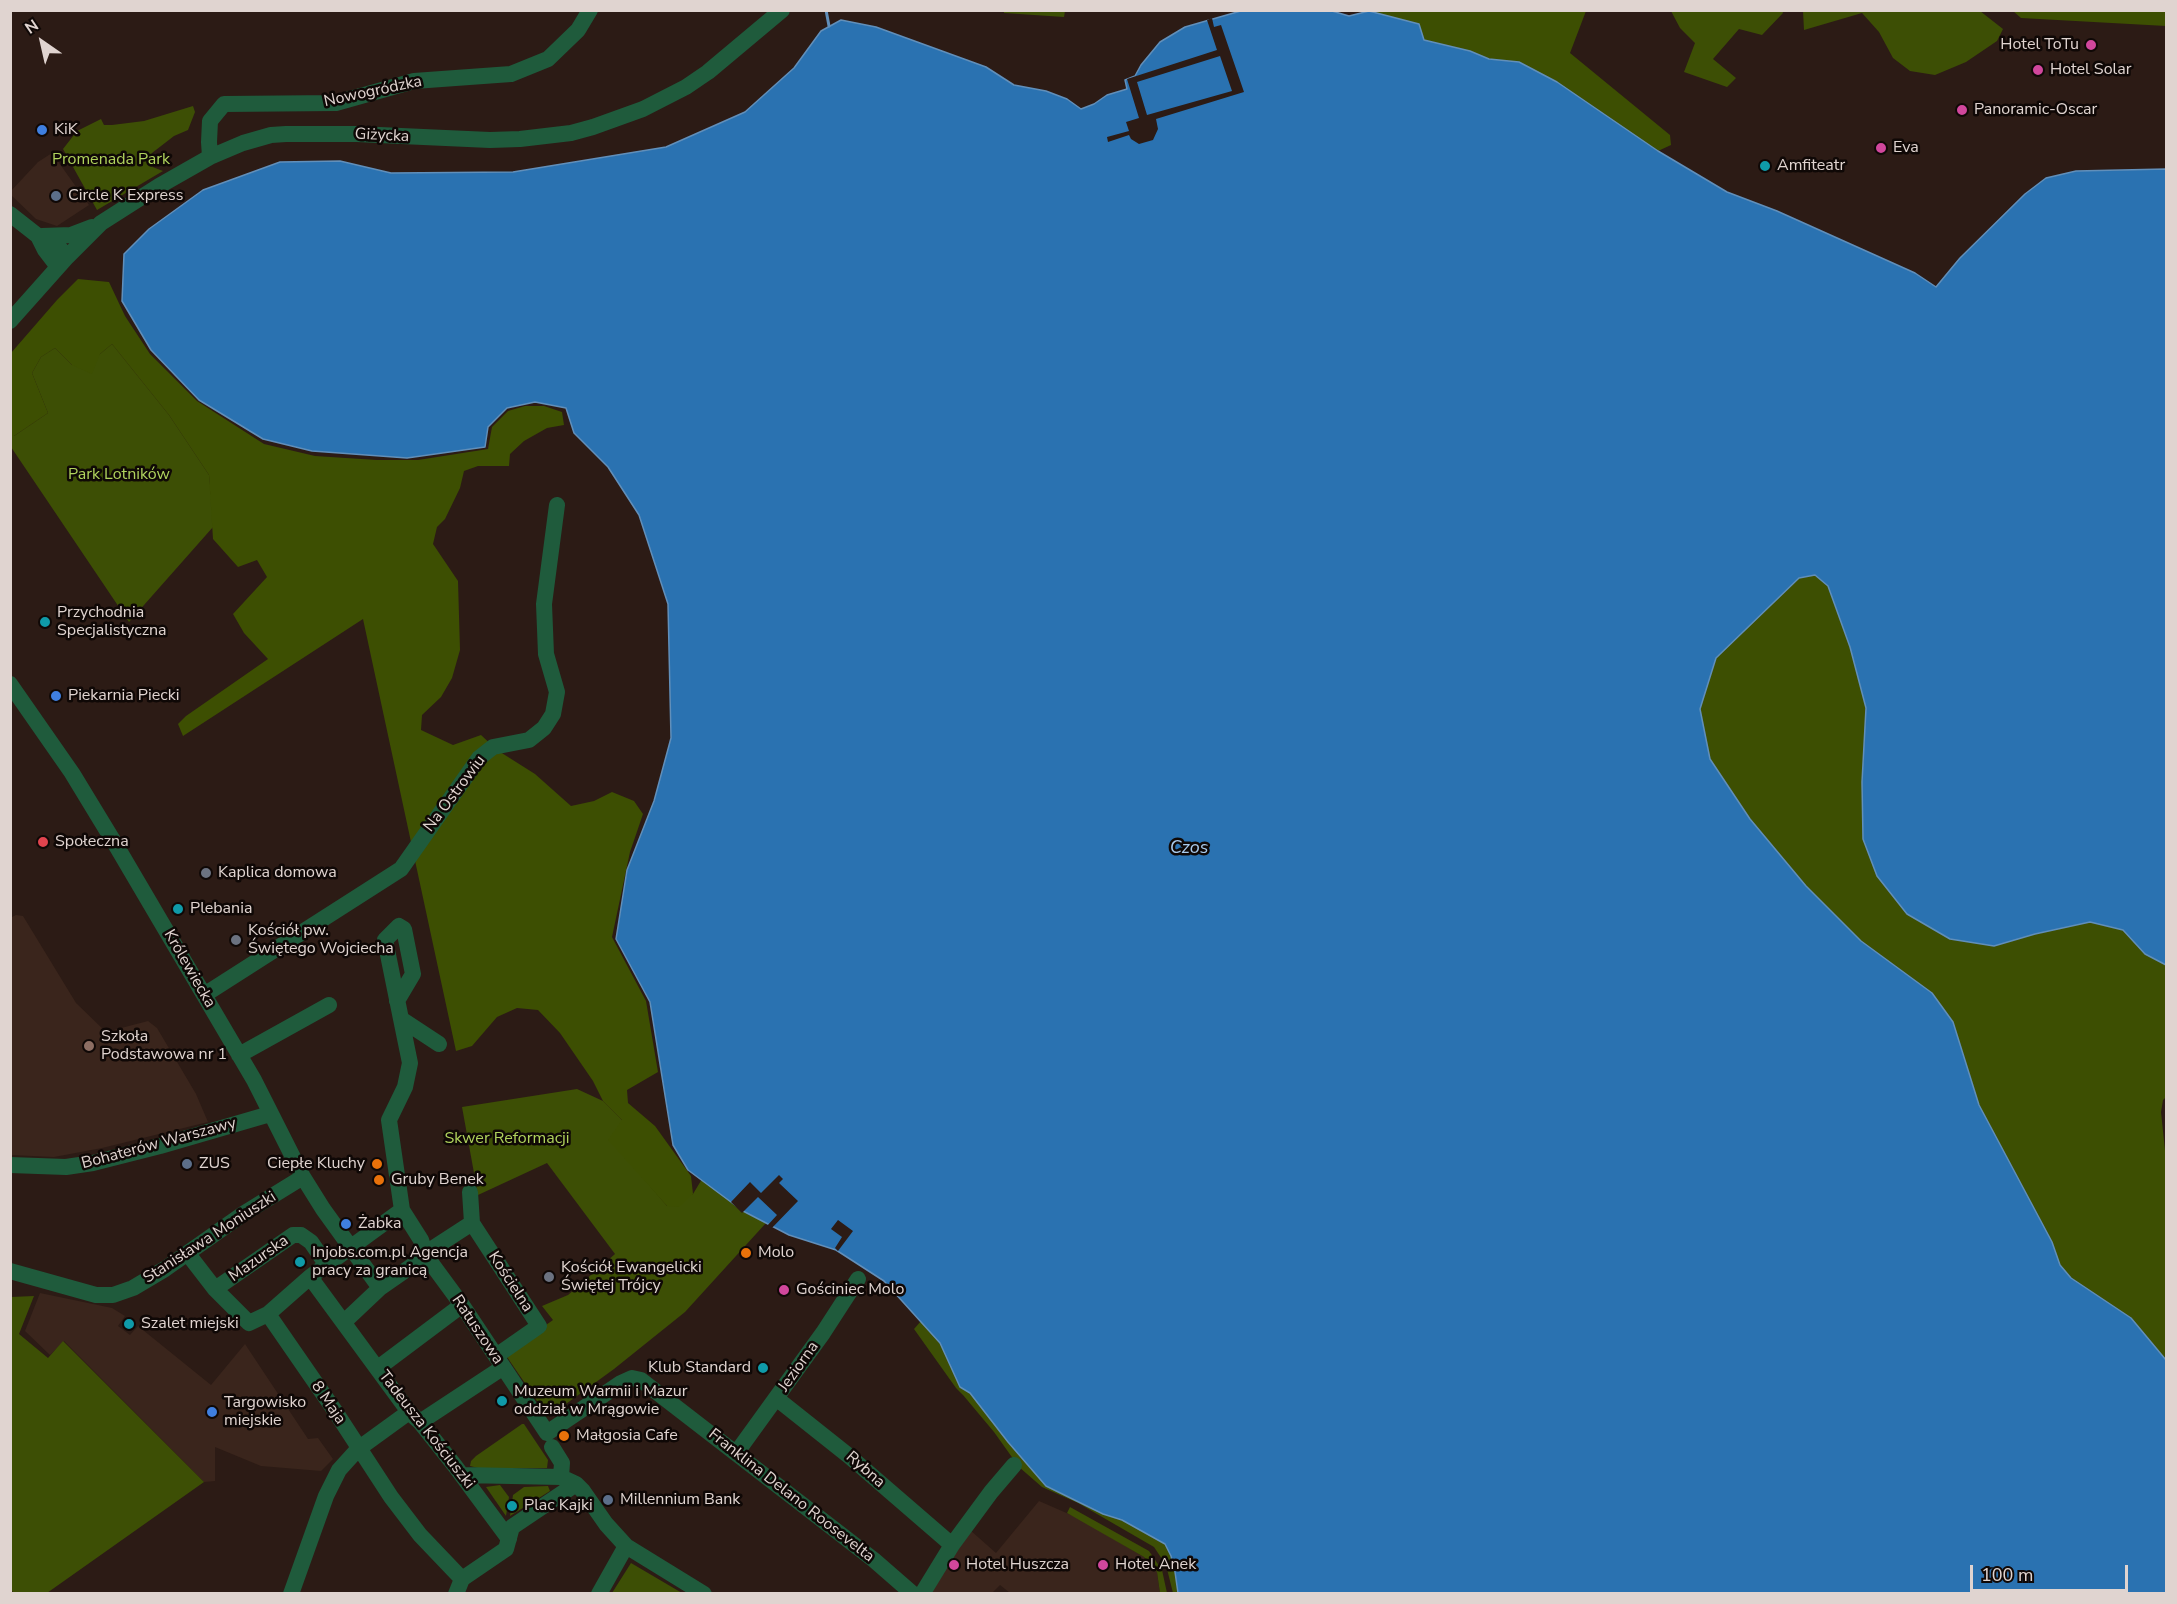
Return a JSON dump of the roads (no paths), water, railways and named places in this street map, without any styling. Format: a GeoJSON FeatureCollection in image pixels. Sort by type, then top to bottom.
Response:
{"type":"FeatureCollection","features":[{"type":"Feature","properties":{"kind":"street","name":"Nowogródzka"},"geometry":{"type":"LineString","coordinates":[[210,157],[210,121],[224,104],[336,103],[414,81],[511,74],[548,58],[578,30],[590,10]]}},
{"type":"Feature","properties":{"kind":"street","name":"Giżycka"},"geometry":{"type":"LineString","coordinates":[[10,321],[101,224],[129,204],[210,157],[255,139],[286,134],[510,140],[592,128],[643,108],[686,87],[708,72],[782,10]]}},
{"type":"Feature","properties":{"kind":"street"},"geometry":{"type":"LineString","coordinates":[[10,214],[38,236],[54,241],[63,262]]}},
{"type":"Feature","properties":{"kind":"street"},"geometry":{"type":"LineString","coordinates":[[38,236],[71,235],[101,224]]}},
{"type":"Feature","properties":{"kind":"street","name":"Na Ostrowiu"},"geometry":{"type":"LineString","coordinates":[[204,995],[401,869],[479,758],[493,747],[529,740],[544,728],[553,714],[557,692],[546,654],[544,604],[557,506]]}},
{"type":"Feature","properties":{"kind":"street","name":"Królewiecka"},"geometry":{"type":"LineString","coordinates":[[10,684],[72,773],[204,995],[254,1080],[303,1177],[323,1209],[380,1288]]}},
{"type":"Feature","properties":{"kind":"street"},"geometry":{"type":"LineString","coordinates":[[188,1254],[215,1289],[249,1323],[268,1314],[326,1264],[402,1210],[389,1120],[405,1087],[410,1063],[397,1001]]}},
{"type":"Feature","properties":{"kind":"street"},"geometry":{"type":"LineString","coordinates":[[238,1055],[329,1005]]}},
{"type":"Feature","properties":{"kind":"street"},"geometry":{"type":"LineString","coordinates":[[401,1019],[439,1044]]}},
{"type":"Feature","properties":{"kind":"street","name":"Bohaterów Warszawy"},"geometry":{"type":"LineString","coordinates":[[10,1165],[66,1167],[93,1163],[270,1114]]}},
{"type":"Feature","properties":{"kind":"street","name":"Stanisława Moniuszki"},"geometry":{"type":"LineString","coordinates":[[10,1270],[96,1295],[113,1295],[133,1288],[188,1254],[243,1214],[303,1177]]}},
{"type":"Feature","properties":{"kind":"street"},"geometry":{"type":"LineString","coordinates":[[339,1317],[472,1223],[470,1192]]}},
{"type":"Feature","properties":{"kind":"street","name":"Ratuszowa"},"geometry":{"type":"LineString","coordinates":[[402,1210],[421,1240],[426,1256],[462,1305],[550,1440],[569,1481],[586,1495],[617,1538],[626,1546],[704,1593]]}},
{"type":"Feature","properties":{"kind":"street","name":"Kościelna"},"geometry":{"type":"LineString","coordinates":[[472,1223],[539,1326],[499,1362]]}},
{"type":"Feature","properties":{"kind":"street","name":"Mazurska"},"geometry":{"type":"LineString","coordinates":[[215,1289],[293,1235],[301,1235],[311,1242],[326,1264]]}},
{"type":"Feature","properties":{"kind":"street","name":"Tadeusza Kościuszki"},"geometry":{"type":"LineString","coordinates":[[310,1277],[509,1539]]}},
{"type":"Feature","properties":{"kind":"street","name":"Jeziorna"},"geometry":{"type":"LineString","coordinates":[[736,1452],[858,1279]]}},
{"type":"Feature","properties":{"kind":"street"},"geometry":{"type":"LineString","coordinates":[[378,1368],[462,1305]]}},
{"type":"Feature","properties":{"kind":"street","name":"8 Maja"},"geometry":{"type":"LineString","coordinates":[[268,1314],[391,1497],[459,1586]]}},
{"type":"Feature","properties":{"kind":"street"},"geometry":{"type":"LineString","coordinates":[[291,1593],[326,1496],[339,1470],[358,1449],[415,1417],[499,1362]]}},
{"type":"Feature","properties":{"kind":"street","name":"Franklina Delano Roosevelta"},"geometry":{"type":"LineString","coordinates":[[550,1440],[605,1393],[632,1378],[641,1380],[914,1593]]}},
{"type":"Feature","properties":{"kind":"street","name":"Rybna"},"geometry":{"type":"LineString","coordinates":[[776,1398],[849,1456],[952,1545]]}},
{"type":"Feature","properties":{"kind":"street"},"geometry":{"type":"LineString","coordinates":[[922,1593],[952,1545],[1014,1465]]}},
{"type":"Feature","properties":{"kind":"street"},"geometry":{"type":"LineString","coordinates":[[462,1476],[569,1481]]}},
{"type":"Feature","properties":{"kind":"street"},"geometry":{"type":"LineString","coordinates":[[459,1586],[506,1549],[512,1527],[569,1481]]}},
{"type":"Feature","properties":{"kind":"street"},"geometry":{"type":"LineString","coordinates":[[599,1593],[626,1546]]}},
{"type":"Feature","properties":{"kind":"water","name":"Czos"},"geometry":{"type":"Polygon","coordinates":[[[1244,10],[1332,11],[1349,16],[1369,11],[1419,24],[1424,40],[1470,51],[1489,59],[1519,62],[1557,82],[1658,151],[1727,192],[1777,211],[1915,273],[1936,287],[1960,258],[2025,194],[2046,178],[2076,171],[2166,169],[2166,965],[2145,954],[2123,930],[2090,922],[1994,946],[1950,939],[1907,914],[1877,876],[1863,839],[1862,782],[1866,708],[1850,647],[1828,586],[1815,575],[1799,578],[1716,658],[1700,709],[1710,759],[1750,819],[1806,886],[1861,941],[1932,993],[1953,1022],[1979,1105],[2052,1242],[2060,1265],[2071,1278],[2131,1318],[2166,1360],[2166,1593],[1178,1593],[1171,1556],[1165,1544],[1122,1520],[1103,1514],[1046,1486],[970,1393],[960,1387],[940,1343],[884,1281],[836,1250],[789,1235],[743,1211],[688,1170],[673,1145],[650,1002],[616,939],[627,870],[654,801],[671,738],[668,604],[639,515],[608,467],[574,433],[566,408],[535,402],[507,408],[488,427],[485,447],[407,458],[312,451],[263,439],[199,400],[151,350],[122,301],[124,254],[149,229],[203,190],[280,162],[340,161],[391,173],[513,172],[666,147],[745,112],[794,68],[821,31],[841,20],[876,27],[986,67],[1014,85],[1046,91],[1067,99],[1081,109],[1107,95],[1127,89],[1125,80],[1135,76],[1160,42],[1185,27],[1244,10]]]}},
{"type":"Feature","properties":{"kind":"waterway"},"geometry":{"type":"LineString","coordinates":[[826,10],[829,26]]}},
{"type":"Feature","properties":{"kind":"place","name":"Hotel ToTu"},"geometry":{"type":"Point","coordinates":[2091,45]}},
{"type":"Feature","properties":{"kind":"place","name":"Hotel Solar"},"geometry":{"type":"Point","coordinates":[2038,70]}},
{"type":"Feature","properties":{"kind":"place","name":"Panoramic-Oscar"},"geometry":{"type":"Point","coordinates":[1962,110]}},
{"type":"Feature","properties":{"kind":"place","name":"KiK"},"geometry":{"type":"Point","coordinates":[42,130]}},
{"type":"Feature","properties":{"kind":"place","name":"Eva"},"geometry":{"type":"Point","coordinates":[1881,148]}},
{"type":"Feature","properties":{"kind":"place","name":"Amfiteatr"},"geometry":{"type":"Point","coordinates":[1765,166]}},
{"type":"Feature","properties":{"kind":"place","name":"Circle K Express"},"geometry":{"type":"Point","coordinates":[56,196]}},
{"type":"Feature","properties":{"kind":"place","name":"Przychodnia Specjalistyczna"},"geometry":{"type":"Point","coordinates":[45,622]}},
{"type":"Feature","properties":{"kind":"place","name":"Piekarnia Piecki"},"geometry":{"type":"Point","coordinates":[56,696]}},
{"type":"Feature","properties":{"kind":"place","name":"Społeczna"},"geometry":{"type":"Point","coordinates":[43,842]}},
{"type":"Feature","properties":{"kind":"place","name":"Kaplica domowa"},"geometry":{"type":"Point","coordinates":[206,873]}},
{"type":"Feature","properties":{"kind":"place","name":"Plebania"},"geometry":{"type":"Point","coordinates":[178,909]}},
{"type":"Feature","properties":{"kind":"place","name":"Kościół pw. Świętego Wojciecha"},"geometry":{"type":"Point","coordinates":[236,940]}},
{"type":"Feature","properties":{"kind":"place","name":"Szkoła Podstawowa nr 1"},"geometry":{"type":"Point","coordinates":[89,1046]}},
{"type":"Feature","properties":{"kind":"place","name":"ZUS"},"geometry":{"type":"Point","coordinates":[187,1164]}},
{"type":"Feature","properties":{"kind":"place","name":"Ciepłe Kluchy"},"geometry":{"type":"Point","coordinates":[377,1164]}},
{"type":"Feature","properties":{"kind":"place","name":"Gruby Benek"},"geometry":{"type":"Point","coordinates":[379,1180]}},
{"type":"Feature","properties":{"kind":"place","name":"Żabka"},"geometry":{"type":"Point","coordinates":[346,1224]}},
{"type":"Feature","properties":{"kind":"place","name":"Molo"},"geometry":{"type":"Point","coordinates":[746,1253]}},
{"type":"Feature","properties":{"kind":"place","name":"Injobs.com.pl Agencja pracy za granicą"},"geometry":{"type":"Point","coordinates":[300,1262]}},
{"type":"Feature","properties":{"kind":"place","name":"Kościół Ewangelicki Świętej Trójcy"},"geometry":{"type":"Point","coordinates":[549,1277]}},
{"type":"Feature","properties":{"kind":"place","name":"Gościniec Molo"},"geometry":{"type":"Point","coordinates":[784,1290]}},
{"type":"Feature","properties":{"kind":"place","name":"Szalet miejski"},"geometry":{"type":"Point","coordinates":[129,1324]}},
{"type":"Feature","properties":{"kind":"place","name":"Klub Standard"},"geometry":{"type":"Point","coordinates":[763,1368]}},
{"type":"Feature","properties":{"kind":"place","name":"Muzeum Warmii i Mazur oddział w Mrągowie"},"geometry":{"type":"Point","coordinates":[502,1401]}},
{"type":"Feature","properties":{"kind":"place","name":"Targowisko miejskie"},"geometry":{"type":"Point","coordinates":[212,1412]}},
{"type":"Feature","properties":{"kind":"place","name":"Małgosia Cafe"},"geometry":{"type":"Point","coordinates":[564,1436]}},
{"type":"Feature","properties":{"kind":"place","name":"Millennium Bank"},"geometry":{"type":"Point","coordinates":[608,1500]}},
{"type":"Feature","properties":{"kind":"place","name":"Plac Kajki"},"geometry":{"type":"Point","coordinates":[512,1506]}},
{"type":"Feature","properties":{"kind":"place","name":"Hotel Huszcza"},"geometry":{"type":"Point","coordinates":[954,1565]}},
{"type":"Feature","properties":{"kind":"place","name":"Hotel Anek"},"geometry":{"type":"Point","coordinates":[1103,1565]}},
{"type":"Feature","properties":{"kind":"park label","name":"Promenada Park"},"geometry":{"type":"Point","coordinates":[111,160]}},
{"type":"Feature","properties":{"kind":"park label","name":"Park Lotników"},"geometry":{"type":"Point","coordinates":[119,475]}},
{"type":"Feature","properties":{"kind":"park label","name":"Skwer Reformacji"},"geometry":{"type":"Point","coordinates":[507,1139]}}]}
